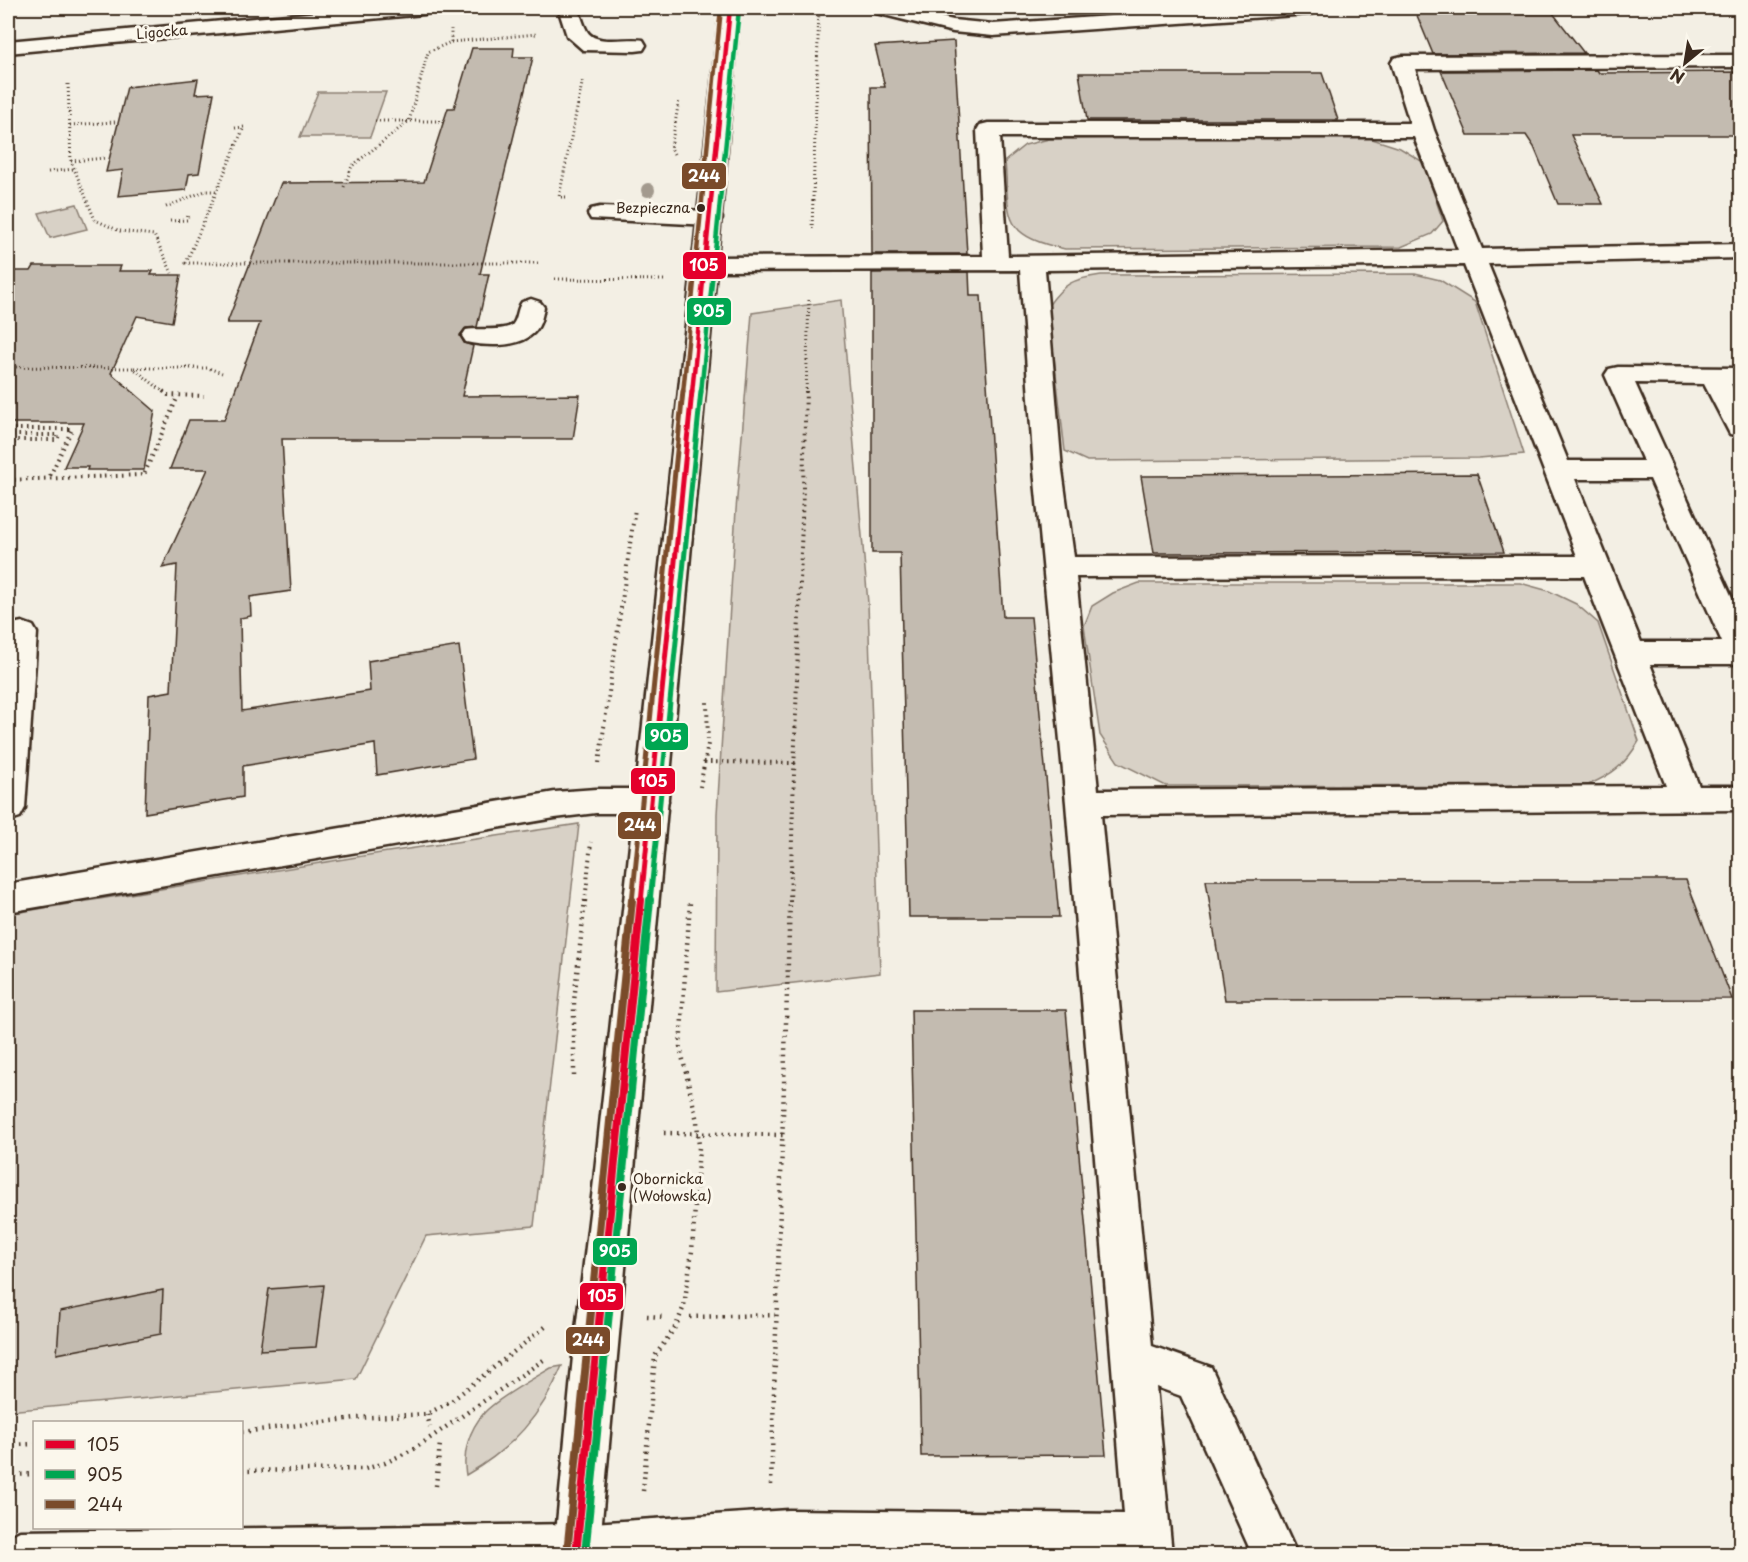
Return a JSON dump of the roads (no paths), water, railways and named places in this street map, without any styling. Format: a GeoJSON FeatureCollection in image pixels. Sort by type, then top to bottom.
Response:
{"type":"FeatureCollection","features":[{"type":"Feature","properties":{"kind":"main road","name":"Ligocka"},"geometry":{"type":"LineString","coordinates":[[8,47],[424,8]]}},
{"type":"Feature","properties":{"kind":"main road"},"geometry":{"type":"LineString","coordinates":[[568,8],[578,36],[591,45],[635,45]]}},
{"type":"Feature","properties":{"kind":"main road"},"geometry":{"type":"LineString","coordinates":[[577,1551],[595,1346],[614,1180],[730,8]]}},
{"type":"Feature","properties":{"kind":"main road"},"geometry":{"type":"LineString","coordinates":[[879,8],[953,27],[993,30],[1309,8]]}},
{"type":"Feature","properties":{"kind":"main road"},"geometry":{"type":"LineString","coordinates":[[1687,798],[1595,566],[1560,470],[1423,129],[1402,63],[1740,61]]}},
{"type":"Feature","properties":{"kind":"main road"},"geometry":{"type":"LineString","coordinates":[[996,264],[988,130],[1423,129]]}},
{"type":"Feature","properties":{"kind":"main road"},"geometry":{"type":"LineString","coordinates":[[600,214],[710,218]]}},
{"type":"Feature","properties":{"kind":"main road"},"geometry":{"type":"LineString","coordinates":[[705,264],[996,264],[1740,251]]}},
{"type":"Feature","properties":{"kind":"main road"},"geometry":{"type":"LineString","coordinates":[[20,1554],[577,1551],[770,1534],[1149,1546],[1083,803],[1060,567],[1048,471],[1032,263]]}},
{"type":"Feature","properties":{"kind":"main road"},"geometry":{"type":"LineString","coordinates":[[475,336],[507,336],[520,332],[525,326],[531,307]]}},
{"type":"Feature","properties":{"kind":"main road"},"geometry":{"type":"LineString","coordinates":[[1740,428],[1727,376],[1618,375],[1740,648]]}},
{"type":"Feature","properties":{"kind":"main road"},"geometry":{"type":"LineString","coordinates":[[1560,470],[1662,470]]}},
{"type":"Feature","properties":{"kind":"main road"},"geometry":{"type":"LineString","coordinates":[[1060,567],[1595,566]]}},
{"type":"Feature","properties":{"kind":"main road"},"geometry":{"type":"LineString","coordinates":[[8,635],[22,633],[8,808]]}},
{"type":"Feature","properties":{"kind":"main road"},"geometry":{"type":"LineString","coordinates":[[1629,653],[1740,653]]}},
{"type":"Feature","properties":{"kind":"main road"},"geometry":{"type":"LineString","coordinates":[[1083,803],[1740,798]]}},
{"type":"Feature","properties":{"kind":"main road"},"geometry":{"type":"LineString","coordinates":[[8,898],[555,805],[596,801],[651,801]]}},
{"type":"Feature","properties":{"kind":"main road"},"geometry":{"type":"LineString","coordinates":[[1132,1359],[1196,1381],[1275,1554]]}},
{"type":"Feature","properties":{"kind":"place","name":"Bezpieczna"},"geometry":{"type":"Point","coordinates":[701,208]}},
{"type":"Feature","properties":{"kind":"place","name":"Obornicka (Wołowska)"},"geometry":{"type":"Point","coordinates":[622,1187]}}]}
